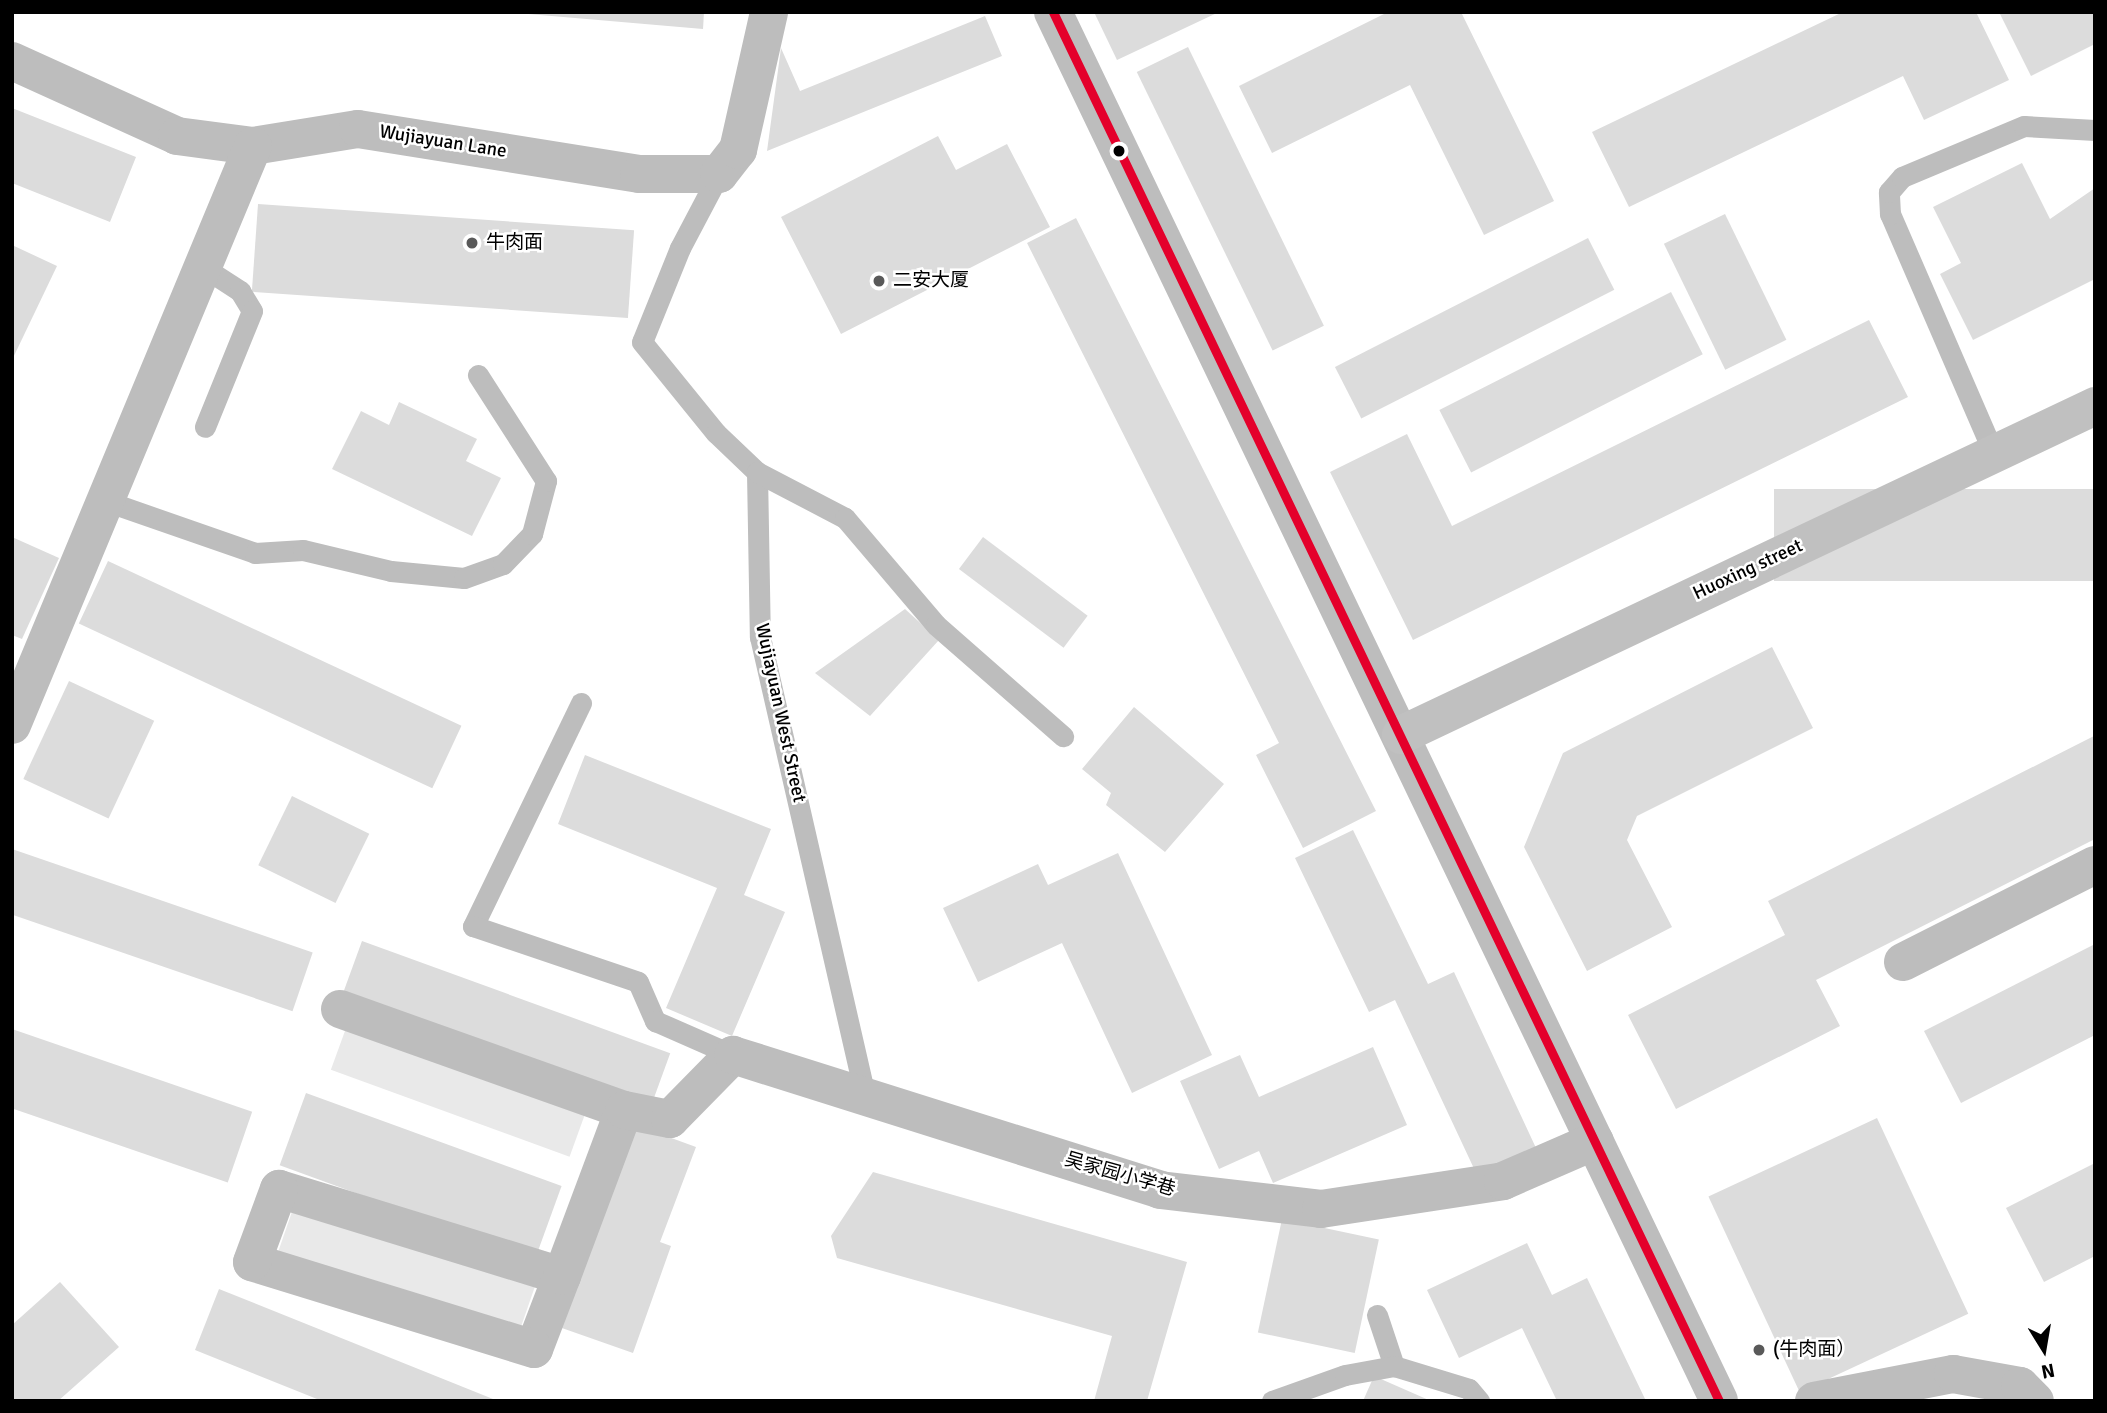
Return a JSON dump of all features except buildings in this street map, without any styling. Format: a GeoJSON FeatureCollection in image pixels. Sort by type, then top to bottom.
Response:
{"type":"FeatureCollection","features":[{"type":"Feature","properties":{"kind":"street"},"geometry":{"type":"LineString","coordinates":[[719,174],[738,150],[769,12]]}},
{"type":"Feature","properties":{"kind":"street"},"geometry":{"type":"LineString","coordinates":[[1053,12],[1719,1401]]}},
{"type":"Feature","properties":{"kind":"street","name":"Wujiayuan Lane"},"geometry":{"type":"LineString","coordinates":[[12,61],[177,136],[253,146],[358,129],[639,174],[719,174]]}},
{"type":"Feature","properties":{"kind":"street"},"geometry":{"type":"LineString","coordinates":[[17,700],[200,265],[253,146]]}},
{"type":"Feature","properties":{"kind":"street","name":"Huoxing street"},"geometry":{"type":"LineString","coordinates":[[1401,735],[2095,406]]}},
{"type":"Feature","properties":{"kind":"street"},"geometry":{"type":"LineString","coordinates":[[1903,962],[2095,866]]}},
{"type":"Feature","properties":{"kind":"street"},"geometry":{"type":"LineString","coordinates":[[340,1009],[624,1110],[670,1119],[733,1055]]}},
{"type":"Feature","properties":{"kind":"street","name":"吴家园小学巷"},"geometry":{"type":"LineString","coordinates":[[733,1055],[1160,1190],[1321,1209],[1503,1181],[1595,1141]]}},
{"type":"Feature","properties":{"kind":"street"},"geometry":{"type":"LineString","coordinates":[[562,1276],[279,1189],[252,1262],[534,1349],[562,1276],[624,1110]]}},
{"type":"Feature","properties":{"kind":"street"},"geometry":{"type":"LineString","coordinates":[[1814,1401],[1953,1374],[2020,1386],[2035,1401]]}},
{"type":"Feature","properties":{"kind":"lane"},"geometry":{"type":"LineString","coordinates":[[1994,454],[1891,214],[1889,192],[1902,177],[2024,126],[2095,130]]}},
{"type":"Feature","properties":{"kind":"lane"},"geometry":{"type":"LineString","coordinates":[[719,174],[680,248],[642,342],[716,433],[757,472],[845,518],[936,625],[1063,736]]}},
{"type":"Feature","properties":{"kind":"lane"},"geometry":{"type":"LineString","coordinates":[[200,265],[240,291],[252,311],[205,426]]}},
{"type":"Feature","properties":{"kind":"lane"},"geometry":{"type":"LineString","coordinates":[[103,500],[255,553],[303,550],[391,572],[464,578],[503,564],[532,534],[546,481],[478,375]]}},
{"type":"Feature","properties":{"kind":"lane","name":"Wujiayuan West Street"},"geometry":{"type":"LineString","coordinates":[[757,472],[760,637],[865,1096]]}},
{"type":"Feature","properties":{"kind":"lane"},"geometry":{"type":"LineString","coordinates":[[581,703],[472,926],[638,982],[655,1021],[733,1055]]}},
{"type":"Feature","properties":{"kind":"lane"},"geometry":{"type":"LineString","coordinates":[[1377,1315],[1394,1366]]}},
{"type":"Feature","properties":{"kind":"lane"},"geometry":{"type":"LineString","coordinates":[[1272,1401],[1345,1375],[1394,1366],[1469,1389],[1479,1401]]}},
{"type":"Feature","properties":{"kind":"shaded area"},"geometry":{"type":"Polygon","coordinates":[[[349,1020],[588,1107],[570,1157],[331,1070],[349,1020]]]}},
{"type":"Feature","properties":{"kind":"shaded area"},"geometry":{"type":"Polygon","coordinates":[[[295,1203],[535,1286],[518,1336],[278,1253],[295,1203]]]}},
{"type":"Feature","properties":{"kind":"transit line"},"geometry":{"type":"LineString","coordinates":[[1053,12],[1719,1401]]}},
{"type":"Feature","properties":{"kind":"place","name":"牛肉面"},"geometry":{"type":"Point","coordinates":[472,243]}},
{"type":"Feature","properties":{"kind":"place","name":"二安大厦"},"geometry":{"type":"Point","coordinates":[879,281]}},
{"type":"Feature","properties":{"kind":"place","name":"(牛肉面）"},"geometry":{"type":"Point","coordinates":[1759,1350]}}]}
